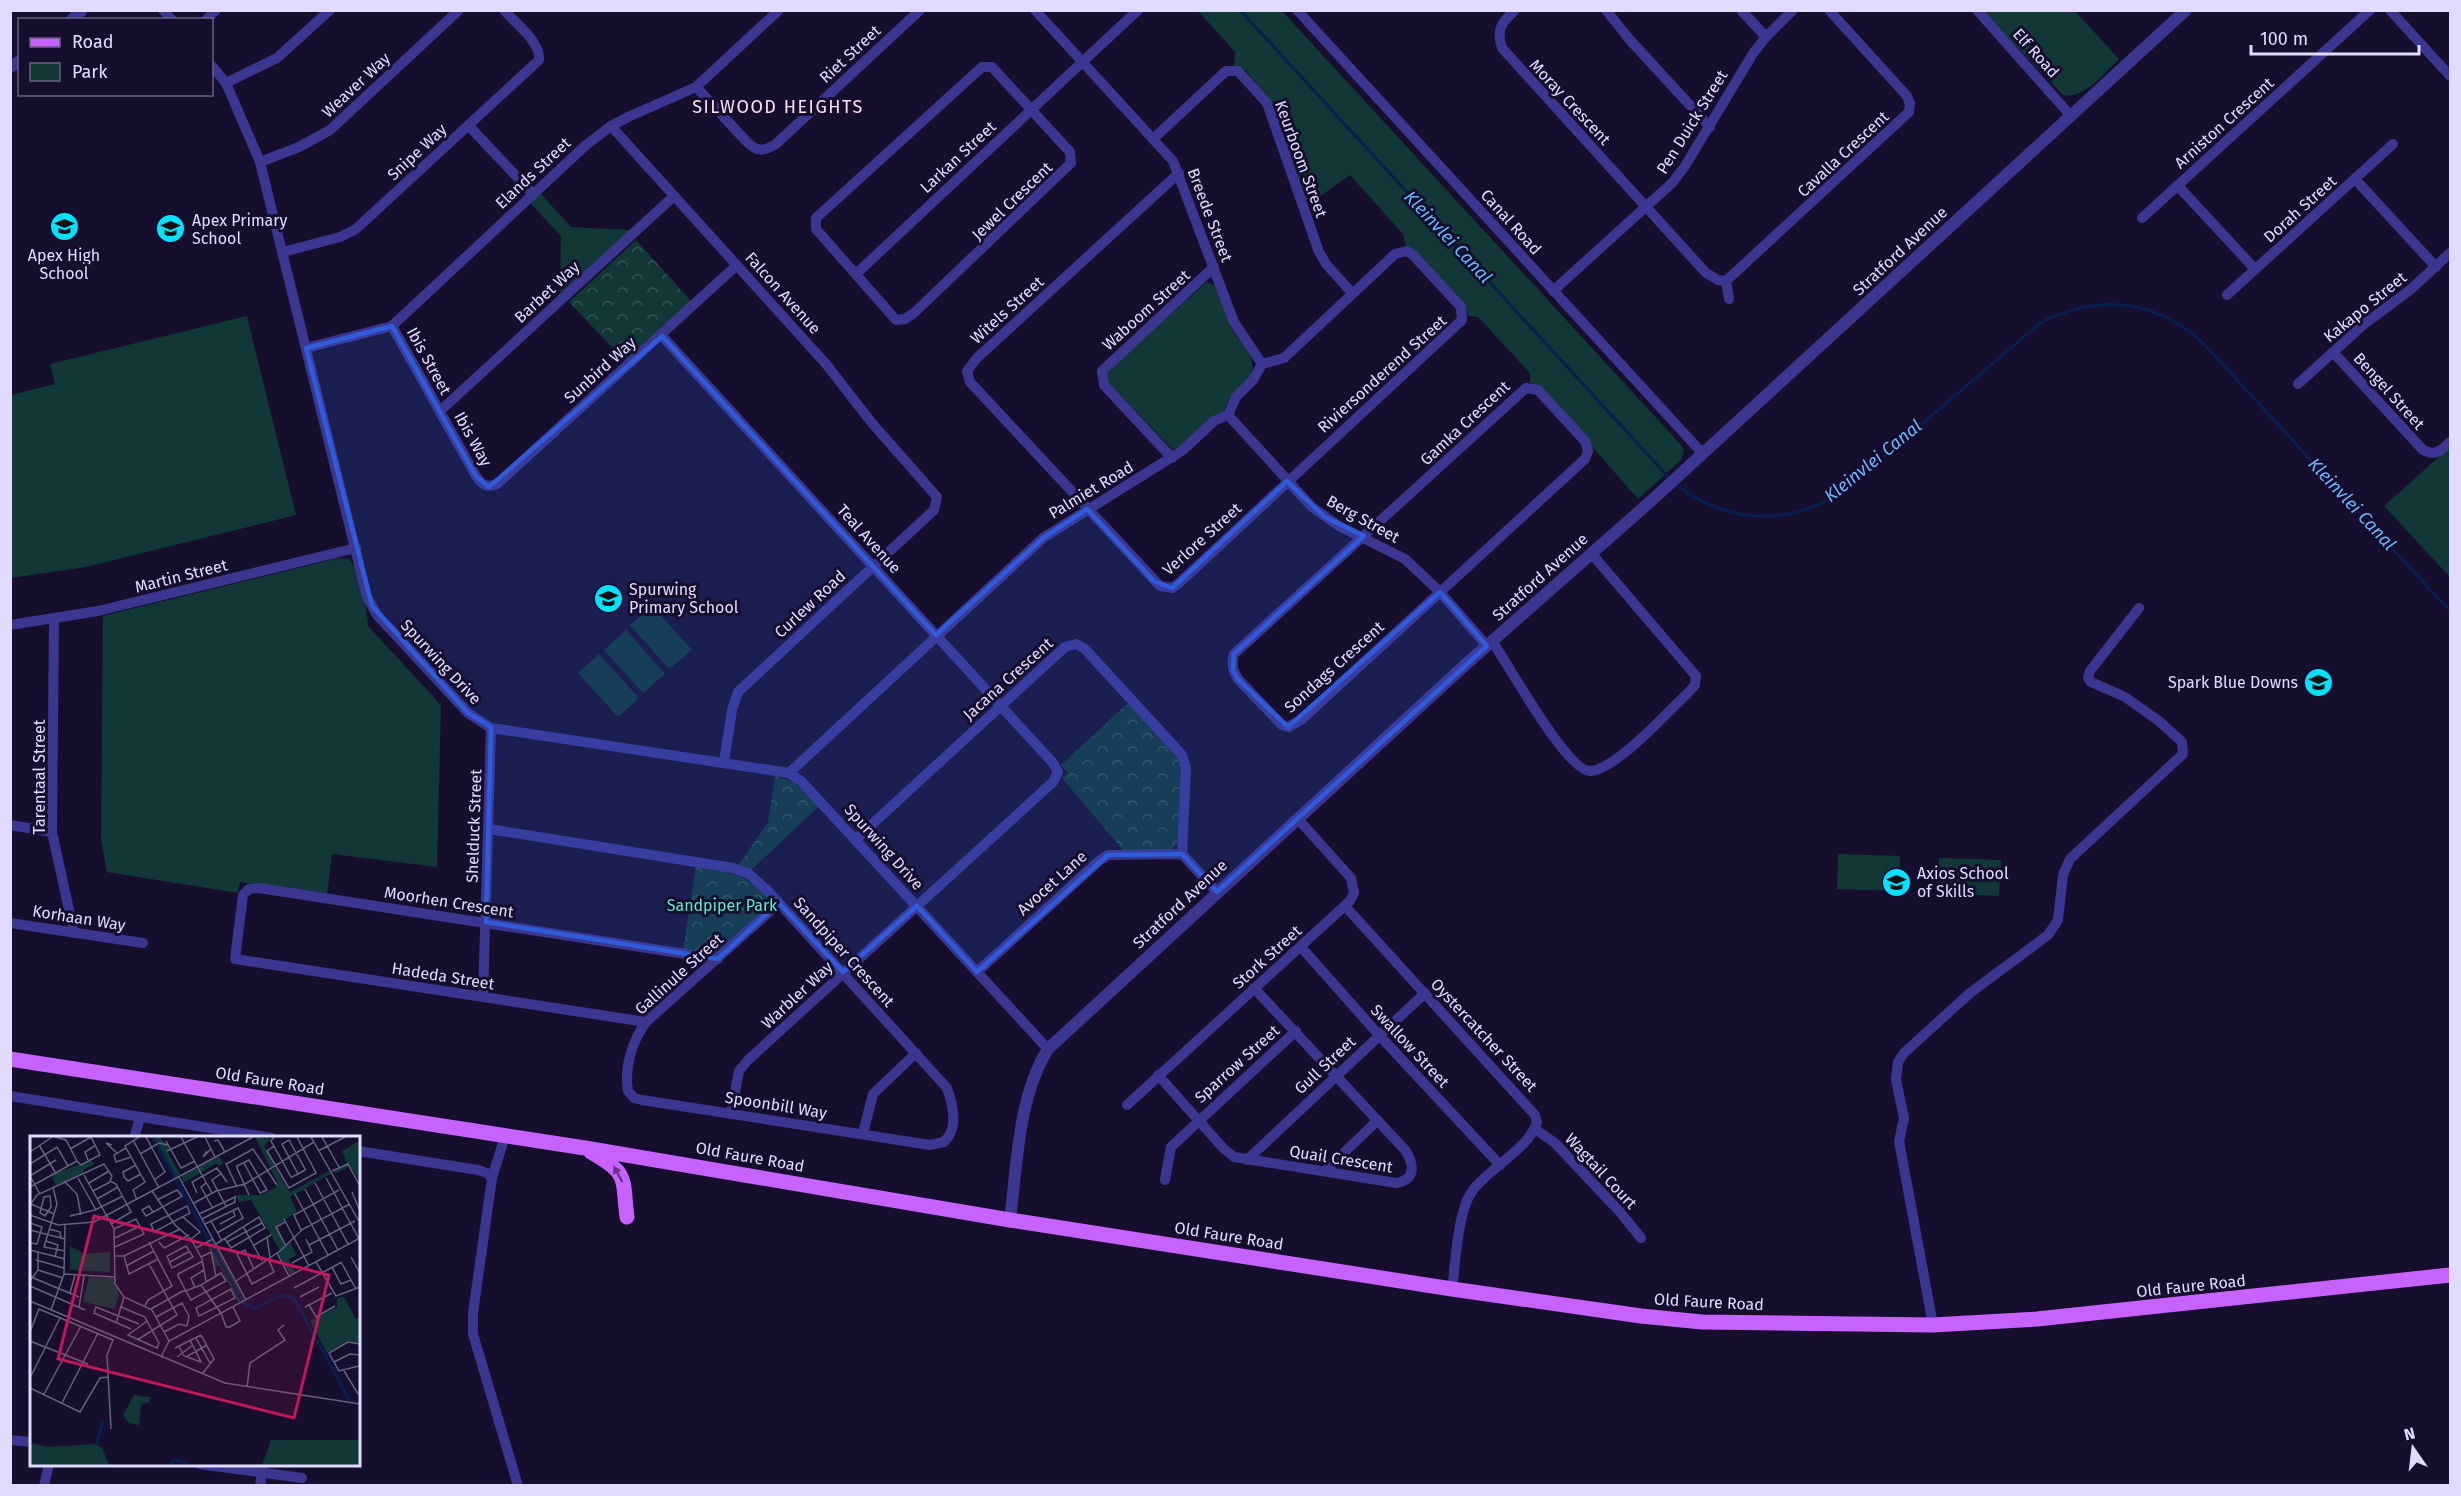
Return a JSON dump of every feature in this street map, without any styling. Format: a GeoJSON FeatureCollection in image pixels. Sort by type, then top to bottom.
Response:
{"type":"FeatureCollection","features":[{"type":"Feature","properties":{"kind":"main road","name":"Old Faure Road"},"geometry":{"type":"LineString","coordinates":[[10,1059],[585,1148],[1010,1220],[1452,1289],[1641,1316],[1702,1322],[1933,1325],[2037,1319],[2451,1275]]}},
{"type":"Feature","properties":{"kind":"main road"},"geometry":{"type":"LineString","coordinates":[[585,1148],[612,1164],[619,1172],[627,1217]]}},
{"type":"Feature","properties":{"kind":"street"},"geometry":{"type":"LineString","coordinates":[[226,83],[277,58],[330,10]]}},
{"type":"Feature","properties":{"kind":"street","name":"Weaver Way"},"geometry":{"type":"LineString","coordinates":[[260,162],[306,144],[330,130],[459,10]]}},
{"type":"Feature","properties":{"kind":"street","name":"Snipe Way"},"geometry":{"type":"LineString","coordinates":[[283,252],[340,237],[356,229],[539,60],[540,53],[532,40],[504,10]]}},
{"type":"Feature","properties":{"kind":"street","name":"Elands Street"},"geometry":{"type":"LineString","coordinates":[[306,348],[392,326],[586,145],[611,126],[696,87],[779,10]]}},
{"type":"Feature","properties":{"kind":"street","name":"Riet Street"},"geometry":{"type":"LineString","coordinates":[[696,87],[754,149],[764,150],[776,144],[920,10]]}},
{"type":"Feature","properties":{"kind":"street","name":"Breede Street"},"geometry":{"type":"LineString","coordinates":[[1035,10],[1173,161],[1234,322],[1262,364]]}},
{"type":"Feature","properties":{"kind":"street","name":"Larkan Street"},"geometry":{"type":"LineString","coordinates":[[856,274],[1138,10]]}},
{"type":"Feature","properties":{"kind":"street","name":"Canal Road"},"geometry":{"type":"LineString","coordinates":[[1297,10],[1703,454]]}},
{"type":"Feature","properties":{"kind":"street","name":"Moray Crescent"},"geometry":{"type":"LineString","coordinates":[[1515,10],[1500,27],[1499,39],[1502,48],[1647,208]]}},
{"type":"Feature","properties":{"kind":"street"},"geometry":{"type":"LineString","coordinates":[[1606,10],[1630,40],[1710,127]]}},
{"type":"Feature","properties":{"kind":"street"},"geometry":{"type":"LineString","coordinates":[[1741,10],[1766,37]]}},
{"type":"Feature","properties":{"kind":"street","name":"Pen Duick Street"},"geometry":{"type":"LineString","coordinates":[[1553,291],[1672,183],[1710,127],[1736,80],[1766,37],[1793,10]]}},
{"type":"Feature","properties":{"kind":"street","name":"Cavalla Crescent"},"geometry":{"type":"LineString","coordinates":[[1726,281],[1909,112],[1910,104],[1907,96],[1829,10]]}},
{"type":"Feature","properties":{"kind":"street","name":"Elf Road"},"geometry":{"type":"LineString","coordinates":[[1977,10],[2072,116]]}},
{"type":"Feature","properties":{"kind":"street","name":"Stratford Avenue"},"geometry":{"type":"LineString","coordinates":[[1010,1220],[1025,1104],[1031,1082],[1048,1048],[1490,643],[1703,454],[2186,10]]}},
{"type":"Feature","properties":{"kind":"street","name":"Arniston Crescent"},"geometry":{"type":"LineString","coordinates":[[2142,218],[2370,10]]}},
{"type":"Feature","properties":{"kind":"street"},"geometry":{"type":"LineString","coordinates":[[2390,10],[2451,76]]}},
{"type":"Feature","properties":{"kind":"street","name":"Spurwing Drive"},"geometry":{"type":"LineString","coordinates":[[213,67],[226,83],[260,162],[368,597],[377,615],[468,713],[491,728],[789,773],[801,781],[856,839],[1048,1048]]}},
{"type":"Feature","properties":{"kind":"street","name":"Jewel Crescent"},"geometry":{"type":"LineString","coordinates":[[982,67],[992,67],[1032,108],[1070,152],[1071,163],[914,313],[900,320],[893,318],[816,229],[816,218],[982,67]]}},
{"type":"Feature","properties":{"kind":"street","name":"Keurboom Street"},"geometry":{"type":"LineString","coordinates":[[1153,139],[1226,71],[1238,71],[1267,104],[1319,252],[1326,264],[1352,293]]}},
{"type":"Feature","properties":{"kind":"street"},"geometry":{"type":"LineString","coordinates":[[469,126],[533,194]]}},
{"type":"Feature","properties":{"kind":"street","name":"Falcon Avenue"},"geometry":{"type":"LineString","coordinates":[[611,126],[826,364],[872,423],[927,484]]}},
{"type":"Feature","properties":{"kind":"street","name":"Dorah Street"},"geometry":{"type":"LineString","coordinates":[[2227,295],[2393,144]]}},
{"type":"Feature","properties":{"kind":"street","name":"Witels Street"},"geometry":{"type":"LineString","coordinates":[[1087,510],[970,382],[967,371],[977,358],[1179,173]]}},
{"type":"Feature","properties":{"kind":"street"},"geometry":{"type":"LineString","coordinates":[[2355,179],[2436,267]]}},
{"type":"Feature","properties":{"kind":"street","name":"Arniston Crescent"},"geometry":{"type":"LineString","coordinates":[[2178,186],[2255,269]]}},
{"type":"Feature","properties":{"kind":"street","name":"Barbet Way"},"geometry":{"type":"LineString","coordinates":[[440,411],[674,196]]}},
{"type":"Feature","properties":{"kind":"street"},"geometry":{"type":"LineString","coordinates":[[1647,208],[1706,273],[1718,280],[1726,281],[1729,299]]}},
{"type":"Feature","properties":{"kind":"street","name":"Riviersonderend Street"},"geometry":{"type":"LineString","coordinates":[[1287,482],[1462,320],[1461,307],[1407,251],[1395,254],[1352,293]]}},
{"type":"Feature","properties":{"kind":"street","name":"Kakapo Street"},"geometry":{"type":"LineString","coordinates":[[2298,384],[2363,325],[2410,290],[2451,253]]}},
{"type":"Feature","properties":{"kind":"street","name":"Sunbird Way"},"geometry":{"type":"LineString","coordinates":[[480,482],[488,486],[497,484],[662,336],[737,265]]}},
{"type":"Feature","properties":{"kind":"street","name":"Waboom Street"},"geometry":{"type":"LineString","coordinates":[[1172,458],[1104,385],[1102,371],[1214,267]]}},
{"type":"Feature","properties":{"kind":"street"},"geometry":{"type":"LineString","coordinates":[[1262,364],[1284,358],[1352,293]]}},
{"type":"Feature","properties":{"kind":"street","name":"Ibis Street"},"geometry":{"type":"LineString","coordinates":[[392,326],[440,411]]}},
{"type":"Feature","properties":{"kind":"street","name":"Teal Avenue"},"geometry":{"type":"LineString","coordinates":[[662,336],[1053,763]]}},
{"type":"Feature","properties":{"kind":"street","name":"Bengel Street"},"geometry":{"type":"LineString","coordinates":[[2333,352],[2423,450],[2430,453],[2438,452],[2451,442]]}},
{"type":"Feature","properties":{"kind":"street","name":"Palmiet Road"},"geometry":{"type":"LineString","coordinates":[[789,773],[1043,538],[1172,458],[1214,422],[1228,415],[1236,398],[1253,380],[1262,364]]}},
{"type":"Feature","properties":{"kind":"street","name":"Gamka Crescent"},"geometry":{"type":"LineString","coordinates":[[1364,536],[1522,390],[1529,388],[1538,390],[1585,441],[1587,455],[1440,592]]}},
{"type":"Feature","properties":{"kind":"street","name":"Ibis Way"},"geometry":{"type":"LineString","coordinates":[[440,411],[480,482]]}},
{"type":"Feature","properties":{"kind":"street","name":"Berg Street"},"geometry":{"type":"LineString","coordinates":[[1228,415],[1287,482],[1325,517],[1405,559],[1440,592],[1490,643],[1550,732],[1580,770],[1589,772],[1602,768],[1627,751],[1687,694],[1695,685],[1696,676],[1591,553]]}},
{"type":"Feature","properties":{"kind":"street","name":"Verlore Street"},"geometry":{"type":"LineString","coordinates":[[1087,510],[1160,586],[1172,588],[1287,482]]}},
{"type":"Feature","properties":{"kind":"street","name":"Curlew Road"},"geometry":{"type":"LineString","coordinates":[[724,762],[732,710],[738,692],[934,510],[937,497],[927,484]]}},
{"type":"Feature","properties":{"kind":"street","name":"Sondags Crescent"},"geometry":{"type":"LineString","coordinates":[[1364,536],[1234,654],[1233,670],[1238,679],[1282,725],[1288,727],[1301,720],[1440,592]]}},
{"type":"Feature","properties":{"kind":"street","name":"Martin Street"},"geometry":{"type":"LineString","coordinates":[[10,626],[175,594],[356,548]]}},
{"type":"Feature","properties":{"kind":"street"},"geometry":{"type":"LineString","coordinates":[[1933,1325],[1899,1141],[1904,1118],[1896,1069],[1904,1053],[1970,993],[2048,935],[2058,920],[2063,875],[2070,859],[2183,754],[2182,742],[2172,732],[2125,697],[2091,682],[2088,678],[2090,671],[2139,608]]}},
{"type":"Feature","properties":{"kind":"street","name":"Tarentaal Street"},"geometry":{"type":"LineString","coordinates":[[54,619],[52,831],[74,933]]}},
{"type":"Feature","properties":{"kind":"street","name":"Jacana Crescent"},"geometry":{"type":"LineString","coordinates":[[856,839],[1065,647],[1076,644],[1085,649],[1182,755],[1186,769],[1182,854]]}},
{"type":"Feature","properties":{"kind":"street","name":"Shelduck Street"},"geometry":{"type":"LineString","coordinates":[[483,997],[491,728]]}},
{"type":"Feature","properties":{"kind":"street","name":"Warbler Way"},"geometry":{"type":"LineString","coordinates":[[730,1113],[736,1080],[742,1066],[1055,779],[1058,772],[1053,763]]}},
{"type":"Feature","properties":{"kind":"street"},"geometry":{"type":"LineString","coordinates":[[1298,819],[1351,878],[1354,893],[1345,906]]}},
{"type":"Feature","properties":{"kind":"street"},"geometry":{"type":"LineString","coordinates":[[10,825],[52,831]]}},
{"type":"Feature","properties":{"kind":"street","name":"Sandpiper Crescent"},"geometry":{"type":"LineString","coordinates":[[489,829],[733,868],[756,879],[947,1088],[954,1110],[949,1138],[937,1145],[930,1145]]}},
{"type":"Feature","properties":{"kind":"street","name":"Avocet Lane"},"geometry":{"type":"LineString","coordinates":[[977,972],[1103,858],[1114,854],[1182,854]]}},
{"type":"Feature","properties":{"kind":"street"},"geometry":{"type":"LineString","coordinates":[[1182,854],[1217,892]]}},
{"type":"Feature","properties":{"kind":"street","name":"Moorhen Crescent"},"geometry":{"type":"LineString","coordinates":[[235,959],[242,899],[246,891],[254,888],[717,959]]}},
{"type":"Feature","properties":{"kind":"street","name":"Gallinule Street"},"geometry":{"type":"LineString","coordinates":[[627,1084],[634,1041],[646,1022],[779,903]]}},
{"type":"Feature","properties":{"kind":"street","name":"Stork Street"},"geometry":{"type":"LineString","coordinates":[[1127,1105],[1345,906]]}},
{"type":"Feature","properties":{"kind":"street","name":"Oystercatcher Street"},"geometry":{"type":"LineString","coordinates":[[1345,906],[1532,1109],[1537,1122],[1535,1129]]}},
{"type":"Feature","properties":{"kind":"street","name":"Korhaan Way"},"geometry":{"type":"LineString","coordinates":[[10,923],[143,943]]}},
{"type":"Feature","properties":{"kind":"street","name":"Swallow Street"},"geometry":{"type":"LineString","coordinates":[[1300,947],[1500,1165]]}},
{"type":"Feature","properties":{"kind":"street","name":"Hadeda Street"},"geometry":{"type":"LineString","coordinates":[[235,959],[646,1022]]}},
{"type":"Feature","properties":{"kind":"street","name":"Quail Crescent"},"geometry":{"type":"LineString","coordinates":[[1158,1075],[1229,1153],[1247,1160],[1326,1170],[1396,1183],[1404,1182],[1411,1176],[1413,1168],[1411,1160],[1378,1120],[1254,988]]}},
{"type":"Feature","properties":{"kind":"street","name":"Gull Street"},"geometry":{"type":"LineString","coordinates":[[1247,1160],[1425,993]]}},
{"type":"Feature","properties":{"kind":"street","name":"Sparrow Street"},"geometry":{"type":"LineString","coordinates":[[1165,1180],[1171,1147],[1296,1031]]}},
{"type":"Feature","properties":{"kind":"street"},"geometry":{"type":"LineString","coordinates":[[863,1133],[873,1094],[916,1053]]}},
{"type":"Feature","properties":{"kind":"street","name":"Spoonbill Way"},"geometry":{"type":"LineString","coordinates":[[627,1084],[628,1091],[634,1098],[930,1145]]}},
{"type":"Feature","properties":{"kind":"street"},"geometry":{"type":"LineString","coordinates":[[10,1096],[265,1136]]}},
{"type":"Feature","properties":{"kind":"street"},"geometry":{"type":"LineString","coordinates":[[134,1136],[140,1118]]}},
{"type":"Feature","properties":{"kind":"street"},"geometry":{"type":"LineString","coordinates":[[1326,1170],[1378,1120]]}},
{"type":"Feature","properties":{"kind":"street"},"geometry":{"type":"LineString","coordinates":[[1452,1289],[1467,1201],[1473,1190],[1535,1129]]}},
{"type":"Feature","properties":{"kind":"street","name":"Wagtail Court"},"geometry":{"type":"LineString","coordinates":[[1535,1129],[1555,1143],[1619,1211],[1641,1238]]}},
{"type":"Feature","properties":{"kind":"street"},"geometry":{"type":"LineString","coordinates":[[505,1136],[492,1179],[472,1313],[473,1334],[518,1485]]}},
{"type":"Feature","properties":{"kind":"street"},"geometry":{"type":"LineString","coordinates":[[360,1151],[478,1170],[487,1173],[492,1179]]}},
{"type":"Feature","properties":{"kind":"street"},"geometry":{"type":"LineString","coordinates":[[10,1440],[30,1442]]}},
{"type":"Feature","properties":{"kind":"street"},"geometry":{"type":"LineString","coordinates":[[44,1485],[49,1466]]}},
{"type":"Feature","properties":{"kind":"street"},"geometry":{"type":"LineString","coordinates":[[225,1466],[263,1469],[302,1478]]}},
{"type":"Feature","properties":{"kind":"street"},"geometry":{"type":"LineString","coordinates":[[260,1485],[263,1469]]}},
{"type":"Feature","properties":{"kind":"highlighted area"},"geometry":{"type":"Polygon","coordinates":[[[392,326],[476,476],[489,487],[662,336],[936,635],[1043,538],[1087,509],[1154,581],[1172,588],[1287,481],[1325,517],[1364,536],[1234,654],[1233,670],[1238,679],[1288,727],[1440,592],[1487,646],[1217,892],[1182,854],[1108,855],[977,972],[917,906],[843,972],[779,903],[718,959],[486,922],[491,727],[468,713],[372,606],[306,348],[392,326]]]}},
{"type":"Feature","properties":{"kind":"green space"},"geometry":{"type":"Polygon","coordinates":[[[1198,11],[1282,11],[1683,447],[1681,460],[1638,499],[1539,386],[1530,383],[1530,373],[1478,317],[1468,316],[1466,307],[1406,247],[1403,234],[1350,175],[1312,202],[1306,200],[1269,98],[1245,70],[1234,66],[1235,52],[1198,11]]]}},
{"type":"Feature","properties":{"kind":"green space"},"geometry":{"type":"Polygon","coordinates":[[[1983,11],[2075,11],[2119,59],[2086,89],[2079,93],[2063,95],[1983,11]]]}},
{"type":"Feature","properties":{"kind":"green space"},"geometry":{"type":"Polygon","coordinates":[[[540,193],[571,227],[631,230],[560,294],[561,236],[530,203],[540,193]]]}},
{"type":"Feature","properties":{"kind":"green space"},"geometry":{"type":"Polygon","coordinates":[[[636,240],[691,301],[625,361],[569,302],[636,240]]]}},
{"type":"Feature","properties":{"kind":"green space"},"geometry":{"type":"Polygon","coordinates":[[[1207,282],[1216,286],[1231,328],[1250,354],[1253,367],[1249,378],[1231,396],[1223,412],[1179,447],[1172,449],[1108,382],[1107,371],[1207,282]]]}},
{"type":"Feature","properties":{"kind":"green space"},"geometry":{"type":"Polygon","coordinates":[[[247,316],[296,515],[86,567],[11,578],[11,395],[55,384],[50,364],[247,316]]]}},
{"type":"Feature","properties":{"kind":"green space"},"geometry":{"type":"Polygon","coordinates":[[[2450,447],[2450,577],[2384,506],[2450,447]]]}},
{"type":"Feature","properties":{"kind":"green space"},"geometry":{"type":"Polygon","coordinates":[[[339,558],[349,559],[356,571],[365,601],[368,626],[441,705],[437,867],[332,854],[327,895],[240,882],[238,893],[107,872],[101,839],[103,616],[339,558]]]}},
{"type":"Feature","properties":{"kind":"green space"},"geometry":{"type":"Polygon","coordinates":[[[652,606],[692,650],[669,669],[630,625],[652,606]]]}},
{"type":"Feature","properties":{"kind":"green space"},"geometry":{"type":"Polygon","coordinates":[[[626,630],[665,674],[643,693],[604,650],[626,630]]]}},
{"type":"Feature","properties":{"kind":"green space"},"geometry":{"type":"Polygon","coordinates":[[[599,654],[639,698],[618,717],[578,673],[599,654]]]}},
{"type":"Feature","properties":{"kind":"green space"},"geometry":{"type":"Polygon","coordinates":[[[1128,703],[1177,755],[1181,765],[1179,843],[1170,850],[1123,850],[1062,778],[1068,773],[1061,765],[1128,703]]]}},
{"type":"Feature","properties":{"kind":"green space"},"geometry":{"type":"Polygon","coordinates":[[[775,776],[794,782],[819,806],[750,871],[738,866],[768,822],[775,776]]]}},
{"type":"Feature","properties":{"kind":"green space"},"geometry":{"type":"Polygon","coordinates":[[[1838,854],[1900,856],[1899,891],[1837,889],[1838,854]]]}},
{"type":"Feature","properties":{"kind":"green space"},"geometry":{"type":"Polygon","coordinates":[[[1939,858],[2001,860],[1999,896],[1937,893],[1939,858]]]}},
{"type":"Feature","properties":{"kind":"green space","name":"Sandpiper Park"},"geometry":{"type":"Polygon","coordinates":[[[696,866],[726,872],[745,879],[768,899],[765,910],[718,953],[683,950],[696,866]]]}},
{"type":"Feature","properties":{"kind":"waterway","name":"Kleinvlei Canal"},"geometry":{"type":"LineString","coordinates":[[1240,10],[1671,480]]}},
{"type":"Feature","properties":{"kind":"waterway","name":"Kleinvlei Canal"},"geometry":{"type":"LineString","coordinates":[[1676,484],[1696,498],[1717,508],[1739,514],[1783,515],[1806,509],[1847,488],[2040,323],[2083,307],[2125,305],[2146,309],[2165,317],[2185,328],[2203,343],[2450,611]]}},
{"type":"Feature","properties":{"kind":"place","name":"Apex High School"},"geometry":{"type":"Point","coordinates":[64,227]}},
{"type":"Feature","properties":{"kind":"place","name":"Apex Primary School"},"geometry":{"type":"Point","coordinates":[171,229]}},
{"type":"Feature","properties":{"kind":"place","name":"Spurwing Primary School"},"geometry":{"type":"Point","coordinates":[608,598]}},
{"type":"Feature","properties":{"kind":"place","name":"Spark Blue Downs"},"geometry":{"type":"Point","coordinates":[2319,682]}},
{"type":"Feature","properties":{"kind":"place","name":"Axios School of Skills"},"geometry":{"type":"Point","coordinates":[1896,882]}},
{"type":"Feature","properties":{"kind":"district","name":"SILWOOD HEIGHTS"},"geometry":{"type":"Point","coordinates":[778,107]}}]}
